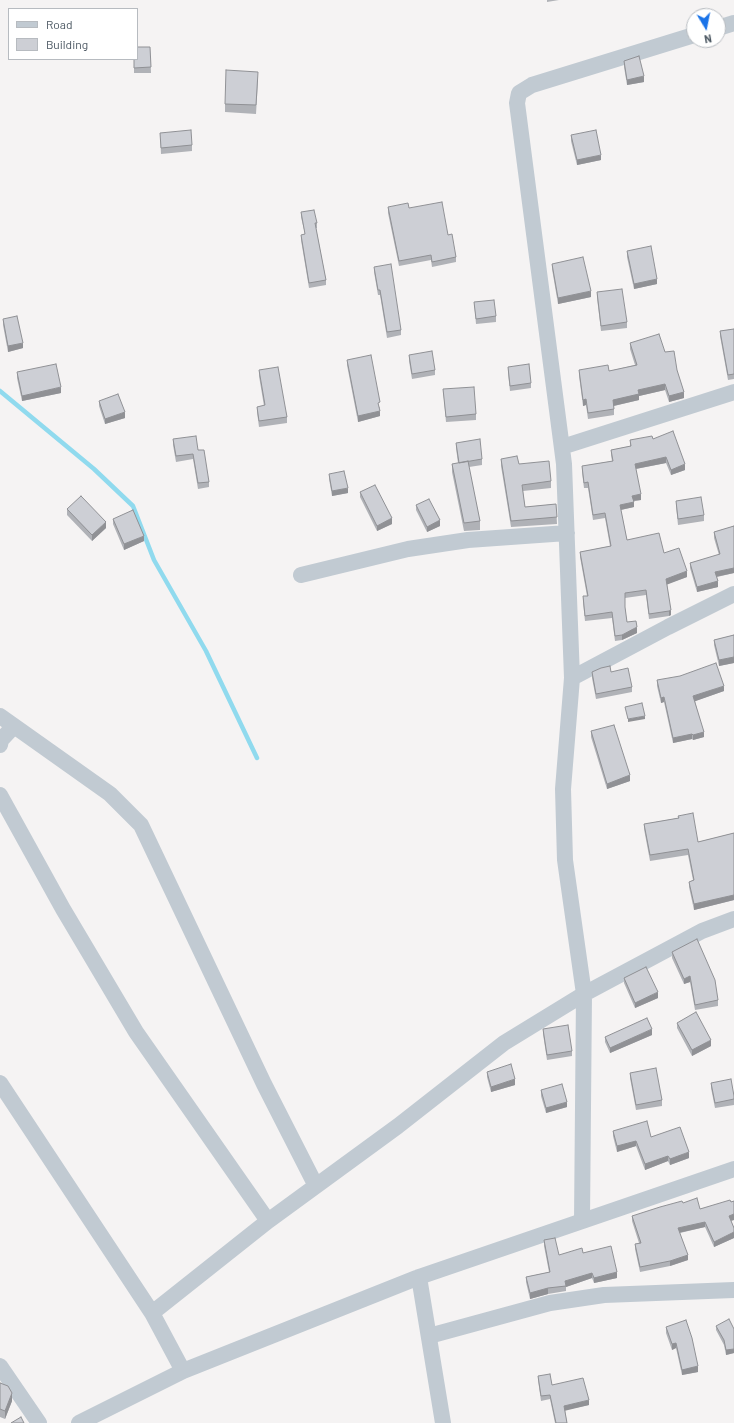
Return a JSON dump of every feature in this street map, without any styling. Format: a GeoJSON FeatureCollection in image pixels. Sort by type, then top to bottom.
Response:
{"type":"FeatureCollection","features":[{"type":"Feature","properties":{"kind":"street"},"geometry":{"type":"LineString","coordinates":[[582,1220],[584,994],[565,852],[563,788],[572,678],[564,464],[517,103],[519,93],[532,85],[686,38]]}},
{"type":"Feature","properties":{"kind":"street"},"geometry":{"type":"LineString","coordinates":[[562,447],[734,392]]}},
{"type":"Feature","properties":{"kind":"street"},"geometry":{"type":"LineString","coordinates":[[301,576],[408,549],[468,540],[567,533]]}},
{"type":"Feature","properties":{"kind":"street"},"geometry":{"type":"LineString","coordinates":[[572,678],[734,594]]}},
{"type":"Feature","properties":{"kind":"street"},"geometry":{"type":"LineString","coordinates":[[0,716],[110,794],[141,825],[264,1084],[316,1186]]}},
{"type":"Feature","properties":{"kind":"street"},"geometry":{"type":"LineString","coordinates":[[0,746],[1,740],[14,726]]}},
{"type":"Feature","properties":{"kind":"street"},"geometry":{"type":"LineString","coordinates":[[0,795],[63,910],[136,1032],[268,1221]]}},
{"type":"Feature","properties":{"kind":"street"},"geometry":{"type":"LineString","coordinates":[[152,1314],[268,1221],[398,1126],[504,1043],[584,994],[702,931],[734,919]]}},
{"type":"Feature","properties":{"kind":"street"},"geometry":{"type":"LineString","coordinates":[[0,1083],[152,1314],[183,1371]]}},
{"type":"Feature","properties":{"kind":"street"},"geometry":{"type":"LineString","coordinates":[[79,1423],[183,1371],[419,1277],[734,1169]]}},
{"type":"Feature","properties":{"kind":"street"},"geometry":{"type":"LineString","coordinates":[[419,1277],[443,1423]]}},
{"type":"Feature","properties":{"kind":"street"},"geometry":{"type":"LineString","coordinates":[[429,1336],[550,1303],[604,1294],[734,1290]]}},
{"type":"Feature","properties":{"kind":"street"},"geometry":{"type":"LineString","coordinates":[[0,1366],[39,1423]]}},
{"type":"Feature","properties":{"kind":"building"},"geometry":{"type":"Polygon","coordinates":[[[138,47],[150,47],[151,67],[134,68],[134,60],[138,60],[138,47]]]}},
{"type":"Feature","properties":{"kind":"building"},"geometry":{"type":"Polygon","coordinates":[[[639,56],[644,76],[627,80],[624,61],[639,56]]]}},
{"type":"Feature","properties":{"kind":"building"},"geometry":{"type":"Polygon","coordinates":[[[226,70],[258,72],[256,105],[225,104],[226,70]]]}},
{"type":"Feature","properties":{"kind":"building"},"geometry":{"type":"Polygon","coordinates":[[[191,130],[192,145],[161,148],[160,133],[191,130]]]}},
{"type":"Feature","properties":{"kind":"building"},"geometry":{"type":"Polygon","coordinates":[[[596,130],[601,155],[577,160],[571,135],[596,130]]]}},
{"type":"Feature","properties":{"kind":"building"},"geometry":{"type":"Polygon","coordinates":[[[442,202],[448,235],[452,234],[456,257],[432,262],[431,255],[399,261],[388,207],[408,203],[409,208],[442,202]]]}},
{"type":"Feature","properties":{"kind":"building"},"geometry":{"type":"Polygon","coordinates":[[[314,210],[317,223],[315,223],[326,280],[309,283],[301,235],[305,234],[301,212],[314,210]]]}},
{"type":"Feature","properties":{"kind":"building"},"geometry":{"type":"Polygon","coordinates":[[[651,246],[657,279],[634,284],[627,251],[651,246]]]}},
{"type":"Feature","properties":{"kind":"building"},"geometry":{"type":"Polygon","coordinates":[[[583,257],[591,291],[558,298],[552,264],[583,257]]]}},
{"type":"Feature","properties":{"kind":"building"},"geometry":{"type":"Polygon","coordinates":[[[391,264],[401,330],[387,332],[380,290],[378,290],[374,267],[391,264]]]}},
{"type":"Feature","properties":{"kind":"building"},"geometry":{"type":"Polygon","coordinates":[[[622,289],[627,322],[601,326],[597,292],[622,289]]]}},
{"type":"Feature","properties":{"kind":"building"},"geometry":{"type":"Polygon","coordinates":[[[494,300],[496,316],[476,319],[474,302],[494,300]]]}},
{"type":"Feature","properties":{"kind":"building"},"geometry":{"type":"Polygon","coordinates":[[[17,316],[23,343],[8,346],[3,319],[17,316]]]}},
{"type":"Feature","properties":{"kind":"building"},"geometry":{"type":"Polygon","coordinates":[[[734,329],[734,374],[728,375],[720,331],[734,329]]]}},
{"type":"Feature","properties":{"kind":"building"},"geometry":{"type":"Polygon","coordinates":[[[659,334],[665,352],[674,351],[677,370],[684,392],[669,396],[665,384],[638,390],[639,394],[613,400],[614,409],[588,413],[586,399],[583,400],[579,370],[608,365],[609,371],[637,365],[630,343],[659,334]]]}},
{"type":"Feature","properties":{"kind":"building"},"geometry":{"type":"Polygon","coordinates":[[[432,351],[435,370],[412,374],[409,355],[432,351]]]}},
{"type":"Feature","properties":{"kind":"building"},"geometry":{"type":"Polygon","coordinates":[[[371,355],[380,402],[378,403],[380,411],[358,416],[347,360],[371,355]]]}},
{"type":"Feature","properties":{"kind":"building"},"geometry":{"type":"Polygon","coordinates":[[[56,364],[61,387],[22,396],[17,372],[56,364]]]}},
{"type":"Feature","properties":{"kind":"building"},"geometry":{"type":"Polygon","coordinates":[[[529,364],[531,383],[510,386],[508,367],[529,364]]]}},
{"type":"Feature","properties":{"kind":"building"},"geometry":{"type":"Polygon","coordinates":[[[278,367],[287,417],[259,421],[257,407],[265,405],[259,370],[278,367]]]}},
{"type":"Feature","properties":{"kind":"building"},"geometry":{"type":"Polygon","coordinates":[[[474,387],[476,414],[446,417],[443,389],[474,387]]]}},
{"type":"Feature","properties":{"kind":"building"},"geometry":{"type":"Polygon","coordinates":[[[118,394],[125,412],[105,419],[99,401],[118,394]]]}},
{"type":"Feature","properties":{"kind":"building"},"geometry":{"type":"Polygon","coordinates":[[[673,431],[685,464],[671,470],[666,457],[635,464],[641,494],[632,496],[634,502],[620,505],[627,540],[659,533],[664,553],[679,548],[687,571],[666,579],[671,610],[669,611],[649,614],[646,590],[625,593],[627,622],[636,621],[637,627],[622,635],[615,636],[612,612],[585,616],[583,596],[588,596],[580,552],[611,546],[605,513],[593,515],[588,482],[584,483],[582,466],[613,461],[611,450],[631,446],[630,440],[652,436],[653,439],[673,431]]]}},
{"type":"Feature","properties":{"kind":"building"},"geometry":{"type":"Polygon","coordinates":[[[196,436],[198,450],[204,450],[209,482],[198,483],[193,454],[176,456],[173,439],[196,436]]]}},
{"type":"Feature","properties":{"kind":"building"},"geometry":{"type":"Polygon","coordinates":[[[480,439],[482,459],[459,463],[456,443],[480,439]]]}},
{"type":"Feature","properties":{"kind":"building"},"geometry":{"type":"Polygon","coordinates":[[[517,456],[519,464],[549,461],[551,481],[522,485],[525,507],[556,504],[557,517],[511,521],[501,459],[517,456]]]}},
{"type":"Feature","properties":{"kind":"building"},"geometry":{"type":"Polygon","coordinates":[[[468,461],[480,521],[464,523],[452,464],[468,461]]]}},
{"type":"Feature","properties":{"kind":"building"},"geometry":{"type":"Polygon","coordinates":[[[344,471],[348,488],[332,491],[329,474],[344,471]]]}},
{"type":"Feature","properties":{"kind":"building"},"geometry":{"type":"Polygon","coordinates":[[[375,485],[392,518],[377,526],[360,492],[375,485]]]}},
{"type":"Feature","properties":{"kind":"building"},"geometry":{"type":"Polygon","coordinates":[[[81,496],[106,522],[92,535],[67,509],[81,496]]]}},
{"type":"Feature","properties":{"kind":"building"},"geometry":{"type":"Polygon","coordinates":[[[701,497],[704,515],[678,519],[676,501],[701,497]]]}},
{"type":"Feature","properties":{"kind":"building"},"geometry":{"type":"Polygon","coordinates":[[[429,499],[440,520],[427,527],[416,505],[429,499]]]}},
{"type":"Feature","properties":{"kind":"building"},"geometry":{"type":"Polygon","coordinates":[[[133,510],[144,536],[124,544],[113,519],[133,510]]]}},
{"type":"Feature","properties":{"kind":"building"},"geometry":{"type":"Polygon","coordinates":[[[734,526],[734,568],[715,572],[718,581],[697,587],[690,563],[720,554],[714,532],[734,526]]]}},
{"type":"Feature","properties":{"kind":"building"},"geometry":{"type":"Polygon","coordinates":[[[734,635],[734,657],[719,660],[714,640],[734,635]]]}},
{"type":"Feature","properties":{"kind":"building"},"geometry":{"type":"Polygon","coordinates":[[[716,663],[724,686],[693,696],[704,732],[673,738],[664,697],[661,698],[657,680],[680,676],[716,663]]]}},
{"type":"Feature","properties":{"kind":"building"},"geometry":{"type":"Polygon","coordinates":[[[610,666],[611,672],[628,668],[632,687],[596,694],[592,672],[610,666]]]}},
{"type":"Feature","properties":{"kind":"building"},"geometry":{"type":"Polygon","coordinates":[[[642,703],[645,716],[628,719],[625,707],[642,703]]]}},
{"type":"Feature","properties":{"kind":"building"},"geometry":{"type":"Polygon","coordinates":[[[614,725],[630,775],[607,784],[591,731],[614,725]]]}},
{"type":"Feature","properties":{"kind":"building"},"geometry":{"type":"Polygon","coordinates":[[[693,813],[698,842],[734,833],[734,895],[694,904],[689,882],[694,880],[688,849],[650,855],[644,824],[679,818],[678,816],[693,813]]]}},
{"type":"Feature","properties":{"kind":"building"},"geometry":{"type":"Polygon","coordinates":[[[697,939],[715,980],[718,1000],[695,1005],[690,976],[684,979],[672,952],[697,939]]]}},
{"type":"Feature","properties":{"kind":"building"},"geometry":{"type":"Polygon","coordinates":[[[646,967],[658,992],[635,1003],[624,978],[646,967]]]}},
{"type":"Feature","properties":{"kind":"building"},"geometry":{"type":"Polygon","coordinates":[[[696,1012],[711,1040],[692,1050],[677,1023],[696,1012]]]}},
{"type":"Feature","properties":{"kind":"building"},"geometry":{"type":"Polygon","coordinates":[[[647,1018],[652,1029],[610,1048],[605,1037],[647,1018]]]}},
{"type":"Feature","properties":{"kind":"building"},"geometry":{"type":"Polygon","coordinates":[[[568,1025],[572,1051],[547,1055],[543,1029],[568,1025]]]}},
{"type":"Feature","properties":{"kind":"building"},"geometry":{"type":"Polygon","coordinates":[[[511,1064],[515,1079],[491,1087],[487,1072],[511,1064]]]}},
{"type":"Feature","properties":{"kind":"building"},"geometry":{"type":"Polygon","coordinates":[[[656,1068],[662,1100],[636,1105],[630,1073],[656,1068]]]}},
{"type":"Feature","properties":{"kind":"building"},"geometry":{"type":"Polygon","coordinates":[[[731,1079],[734,1099],[715,1103],[711,1083],[731,1079]]]}},
{"type":"Feature","properties":{"kind":"building"},"geometry":{"type":"Polygon","coordinates":[[[562,1084],[567,1102],[546,1108],[541,1090],[562,1084]]]}},
{"type":"Feature","properties":{"kind":"building"},"geometry":{"type":"Polygon","coordinates":[[[647,1121],[651,1137],[680,1127],[689,1152],[670,1159],[668,1156],[645,1164],[636,1141],[617,1146],[613,1131],[647,1121]]]}},
{"type":"Feature","properties":{"kind":"building"},"geometry":{"type":"Polygon","coordinates":[[[697,1198],[700,1209],[730,1200],[731,1202],[734,1201],[734,1214],[729,1216],[734,1232],[714,1242],[705,1222],[678,1228],[688,1255],[670,1261],[640,1267],[635,1244],[641,1243],[632,1216],[660,1207],[682,1201],[683,1203],[697,1198]]]}},
{"type":"Feature","properties":{"kind":"building"},"geometry":{"type":"Polygon","coordinates":[[[555,1238],[559,1255],[582,1248],[583,1253],[611,1246],[617,1272],[594,1278],[592,1273],[565,1281],[566,1286],[548,1288],[530,1293],[526,1277],[550,1272],[544,1240],[555,1238]]]}},
{"type":"Feature","properties":{"kind":"building"},"geometry":{"type":"Polygon","coordinates":[[[729,1319],[734,1329],[734,1349],[726,1350],[724,1340],[716,1326],[729,1319]]]}},
{"type":"Feature","properties":{"kind":"building"},"geometry":{"type":"Polygon","coordinates":[[[686,1320],[692,1338],[698,1366],[682,1370],[676,1343],[672,1344],[666,1327],[686,1320]]]}},
{"type":"Feature","properties":{"kind":"building"},"geometry":{"type":"Polygon","coordinates":[[[550,1374],[552,1385],[583,1378],[589,1400],[564,1406],[567,1423],[556,1423],[550,1395],[541,1396],[538,1376],[550,1374]]]}},
{"type":"Feature","properties":{"kind":"building"},"geometry":{"type":"Polygon","coordinates":[[[0,1383],[8,1386],[12,1393],[5,1411],[0,1409],[0,1383]]]}},
{"type":"Feature","properties":{"kind":"building"},"geometry":{"type":"Polygon","coordinates":[[[21,1417],[24,1423],[11,1423],[21,1417]]]}},
{"type":"Feature","properties":{"kind":"waterway"},"geometry":{"type":"LineString","coordinates":[[0,391],[94,469],[133,506],[154,560],[206,651],[257,758]]}}]}
